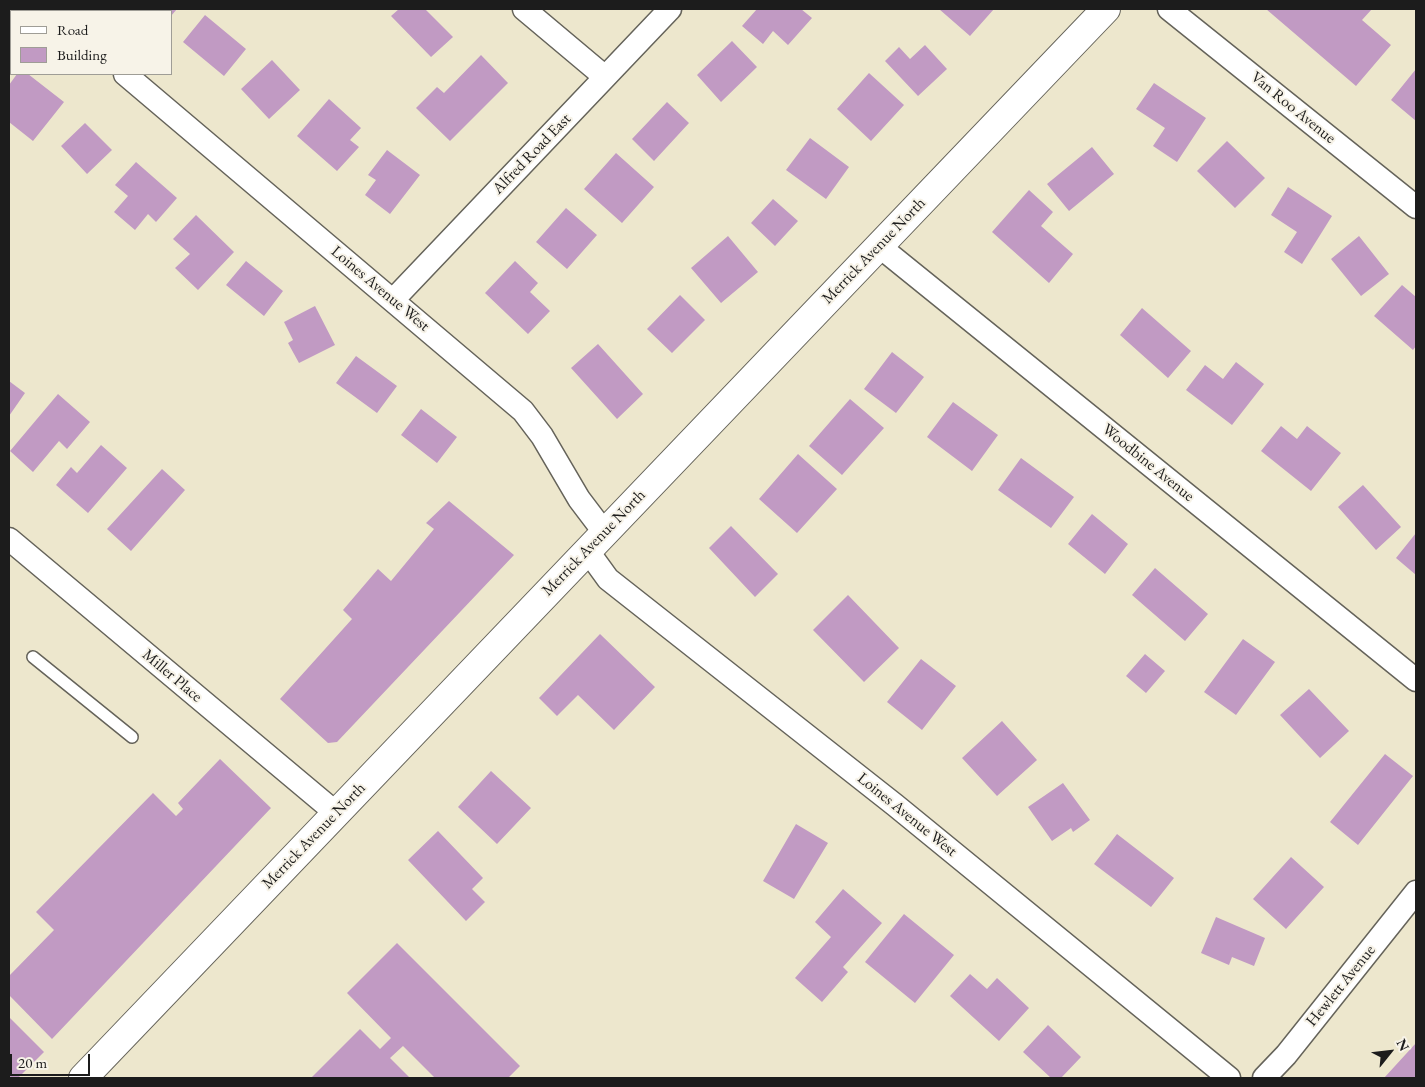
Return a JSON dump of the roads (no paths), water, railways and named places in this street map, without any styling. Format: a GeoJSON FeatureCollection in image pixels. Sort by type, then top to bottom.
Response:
{"type":"FeatureCollection","features":[{"type":"Feature","properties":{"kind":"main road","name":"Merrick Avenue North"},"geometry":{"type":"LineString","coordinates":[[83,1078],[1106,9]]}},
{"type":"Feature","properties":{"kind":"street"},"geometry":{"type":"LineString","coordinates":[[524,9],[605,77]]}},
{"type":"Feature","properties":{"kind":"street","name":"Alfred Road East"},"geometry":{"type":"LineString","coordinates":[[394,299],[670,9]]}},
{"type":"Feature","properties":{"kind":"street","name":"Van Roo Avenue"},"geometry":{"type":"LineString","coordinates":[[1169,9],[1416,207]]}},
{"type":"Feature","properties":{"kind":"street","name":"Loines Avenue West"},"geometry":{"type":"LineString","coordinates":[[126,75],[394,299],[523,411],[547,443],[578,499],[608,579],[895,806],[1229,1078]]}},
{"type":"Feature","properties":{"kind":"street","name":"Woodbine Avenue"},"geometry":{"type":"LineString","coordinates":[[879,246],[1416,680]]}},
{"type":"Feature","properties":{"kind":"street","name":"Miller Place"},"geometry":{"type":"LineString","coordinates":[[9,539],[336,813]]}},
{"type":"Feature","properties":{"kind":"street","name":"Hewlett Avenue"},"geometry":{"type":"LineString","coordinates":[[1264,1078],[1286,1055],[1416,892]]}},
{"type":"Feature","properties":{"kind":"lane"},"geometry":{"type":"LineString","coordinates":[[33,657],[132,737]]}}]}
